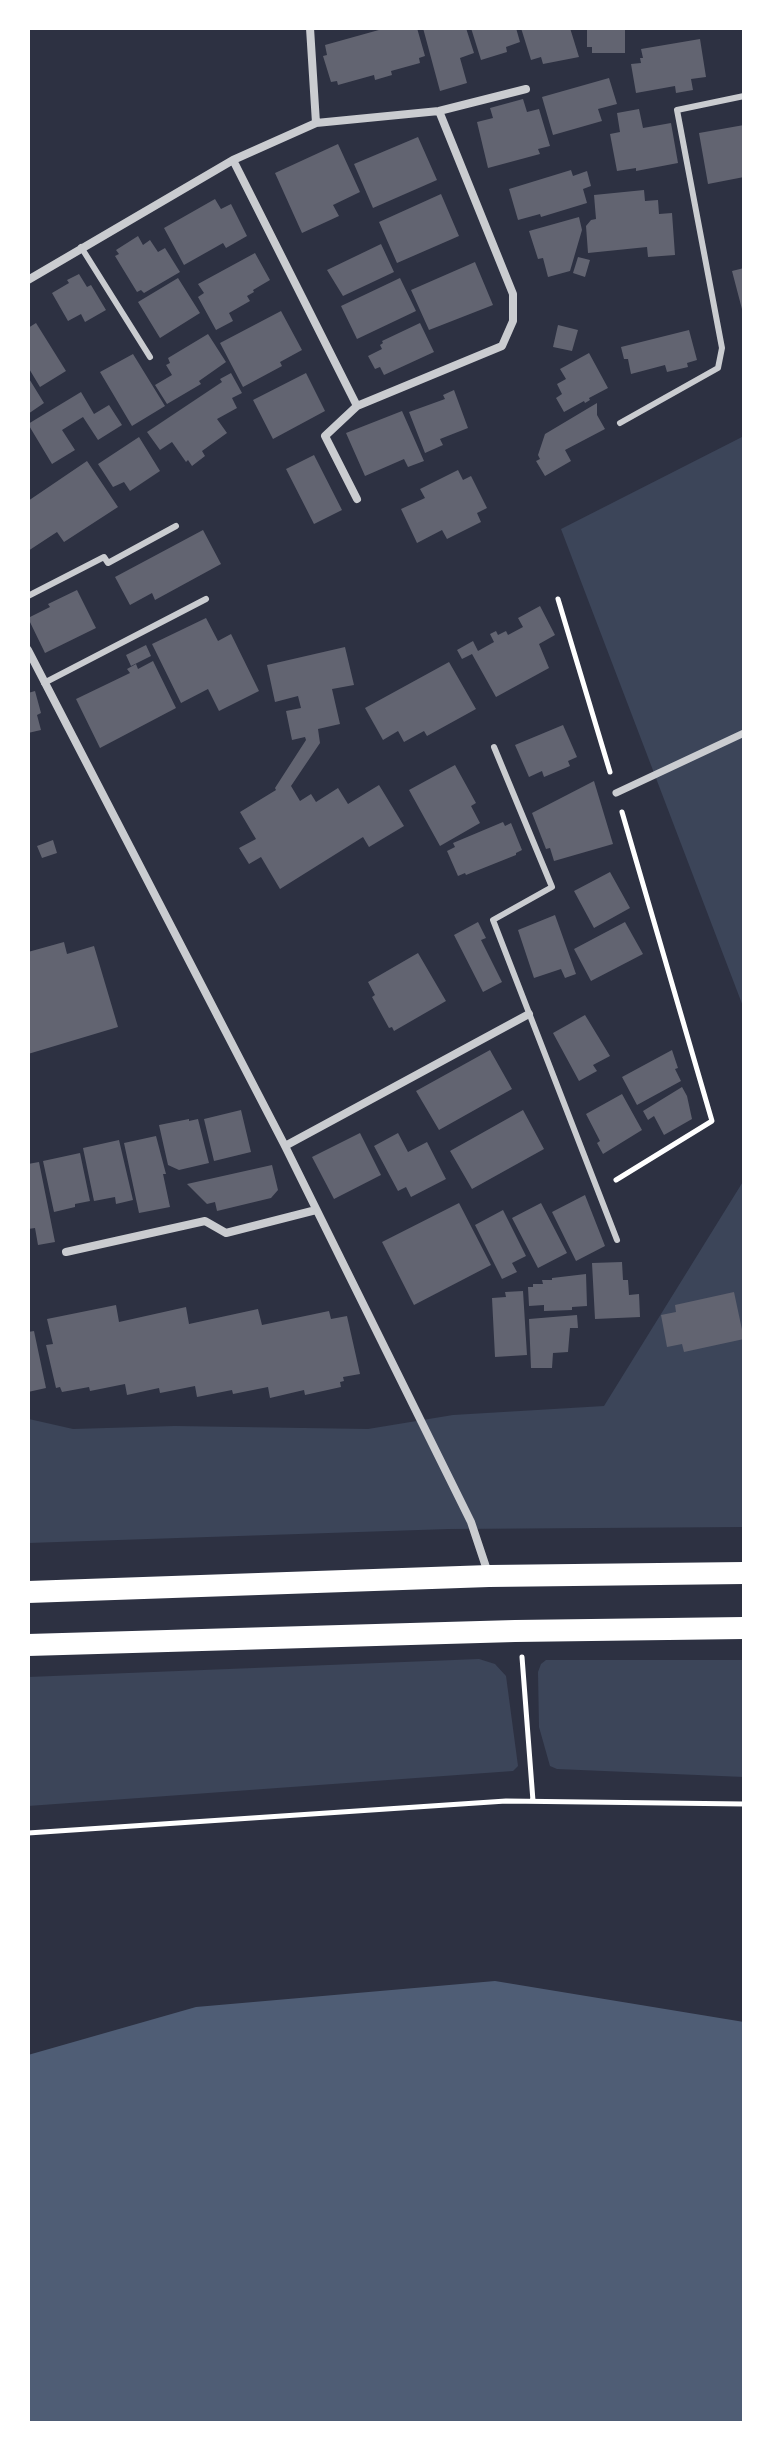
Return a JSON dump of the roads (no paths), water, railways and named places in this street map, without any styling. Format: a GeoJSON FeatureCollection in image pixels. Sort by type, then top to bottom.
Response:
{"type":"FeatureCollection","features":[{"type":"Feature","properties":{"kind":"highway"},"geometry":{"type":"LineString","coordinates":[[28,1592],[489,1576],[744,1573]]}},
{"type":"Feature","properties":{"kind":"highway"},"geometry":{"type":"LineString","coordinates":[[28,1645],[515,1631],[744,1628]]}},
{"type":"Feature","properties":{"kind":"street"},"geometry":{"type":"LineString","coordinates":[[310,28],[316,123]]}},
{"type":"Feature","properties":{"kind":"street"},"geometry":{"type":"LineString","coordinates":[[28,280],[233,160],[316,123],[439,111],[526,89]]}},
{"type":"Feature","properties":{"kind":"street"},"geometry":{"type":"LineString","coordinates":[[357,499],[325,436],[357,406],[502,346],[513,321],[513,294],[439,111]]}},
{"type":"Feature","properties":{"kind":"street"},"geometry":{"type":"LineString","coordinates":[[233,160],[357,406]]}},
{"type":"Feature","properties":{"kind":"street"},"geometry":{"type":"LineString","coordinates":[[28,650],[285,1146],[471,1522],[489,1576]]}},
{"type":"Feature","properties":{"kind":"street"},"geometry":{"type":"LineString","coordinates":[[616,793],[744,733]]}},
{"type":"Feature","properties":{"kind":"street"},"geometry":{"type":"LineString","coordinates":[[285,1146],[529,1014]]}},
{"type":"Feature","properties":{"kind":"street"},"geometry":{"type":"LineString","coordinates":[[66,1252],[205,1221],[226,1233],[316,1210]]}},
{"type":"Feature","properties":{"kind":"lane"},"geometry":{"type":"LineString","coordinates":[[620,423],[718,368],[722,348],[677,110],[744,96]]}},
{"type":"Feature","properties":{"kind":"lane"},"geometry":{"type":"LineString","coordinates":[[81,247],[150,357]]}},
{"type":"Feature","properties":{"kind":"lane"},"geometry":{"type":"LineString","coordinates":[[28,596],[104,557],[108,563],[176,526]]}},
{"type":"Feature","properties":{"kind":"lane"},"geometry":{"type":"LineString","coordinates":[[44,683],[206,599]]}},
{"type":"Feature","properties":{"kind":"lane"},"geometry":{"type":"LineString","coordinates":[[494,747],[552,887],[493,920],[617,1240]]}}]}
